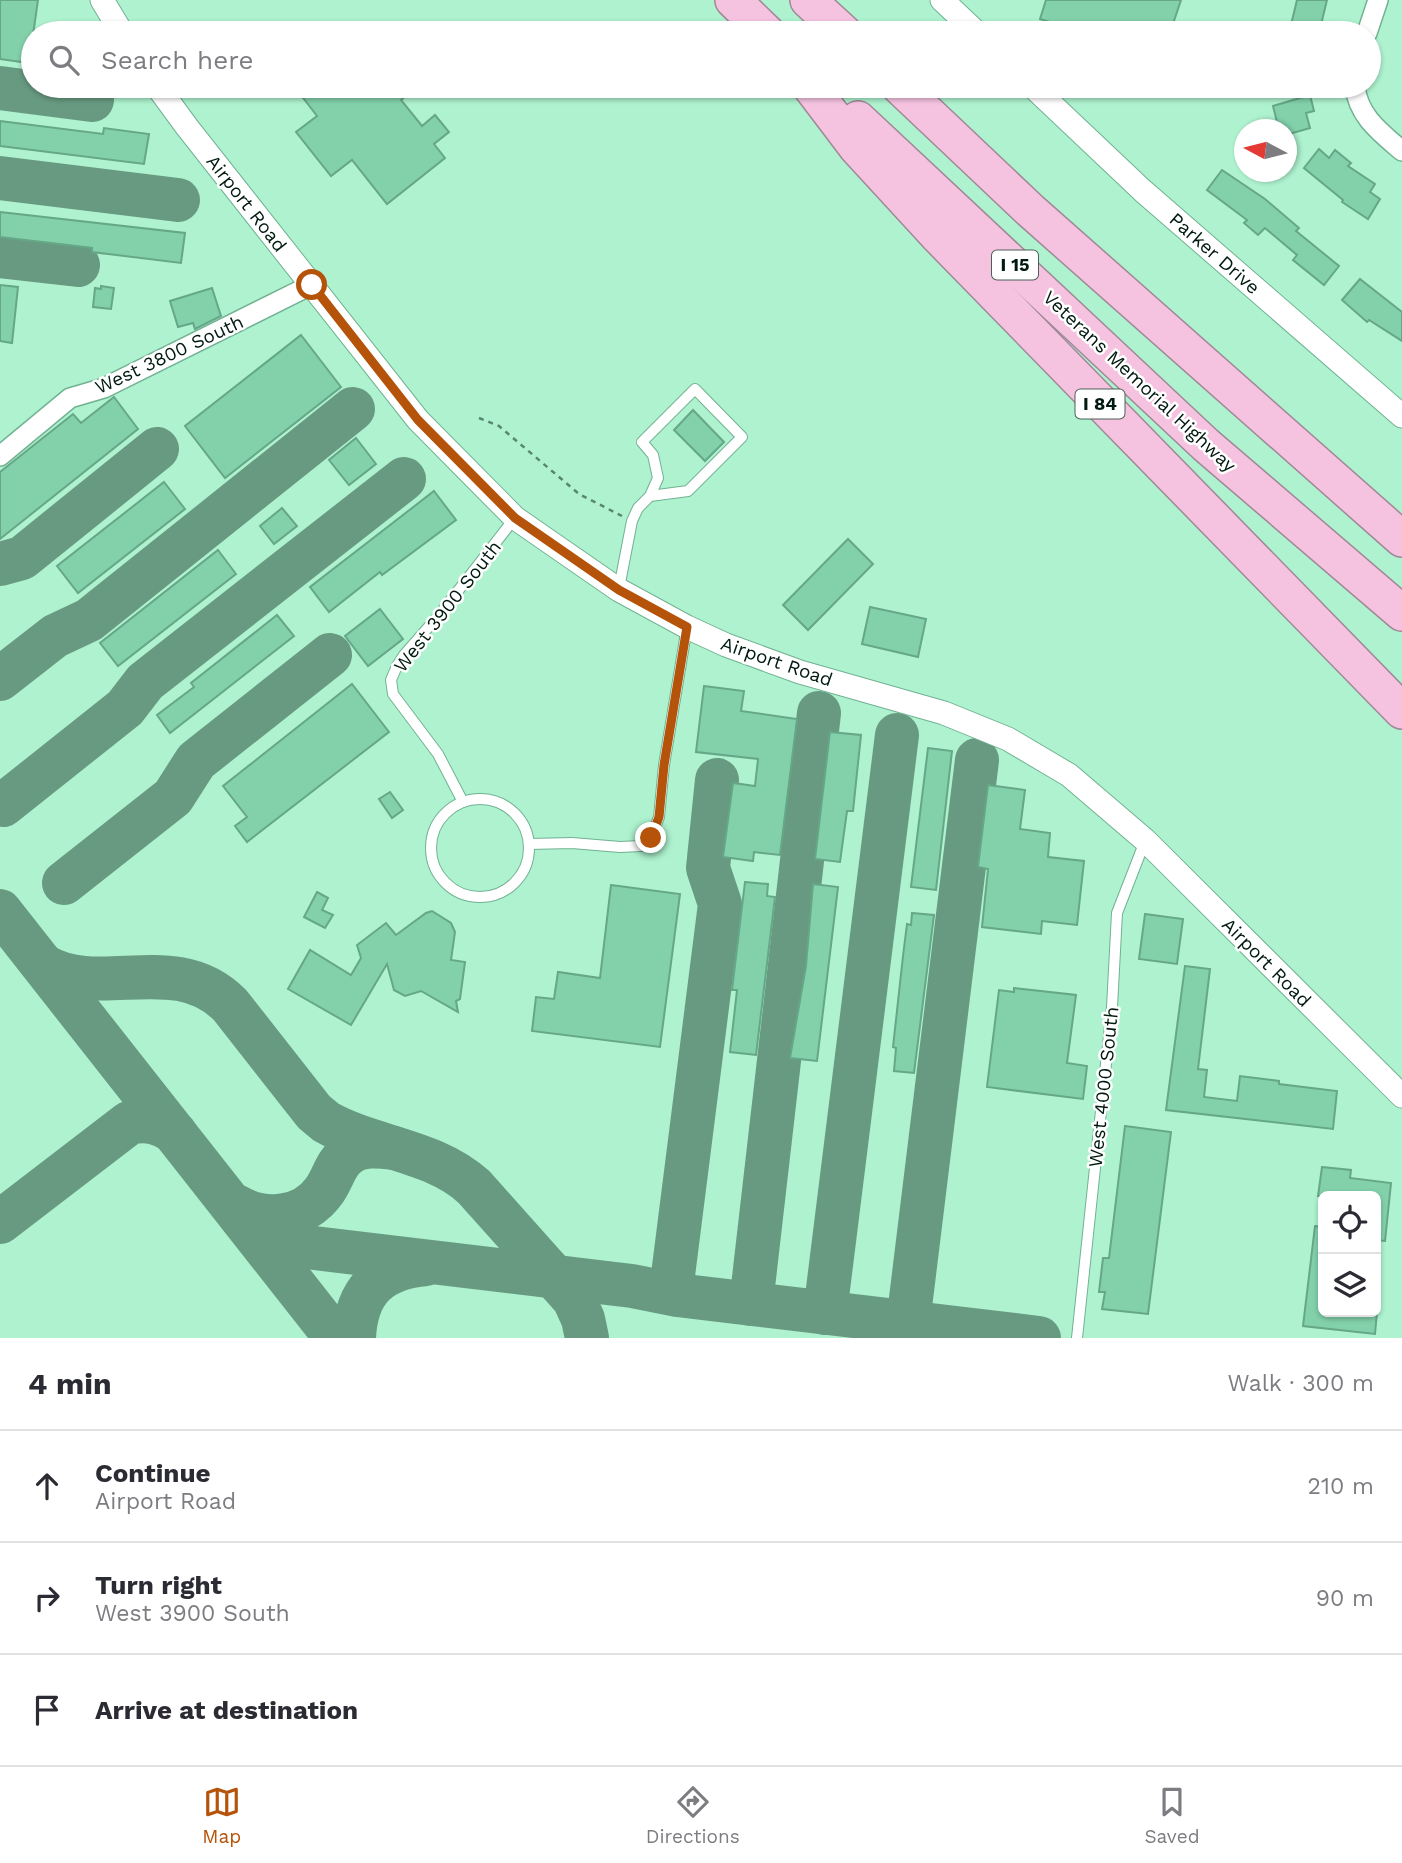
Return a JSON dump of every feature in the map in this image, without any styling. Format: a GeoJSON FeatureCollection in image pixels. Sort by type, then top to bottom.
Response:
{"type":"FeatureCollection","features":[{"type":"Feature","properties":{"kind":"highway"},"geometry":{"type":"LineString","coordinates":[[733,0],[755,21]]}},
{"type":"Feature","properties":{"kind":"highway"},"geometry":{"type":"LineString","coordinates":[[808,0],[831,21]]}},
{"type":"Feature","properties":{"kind":"highway","name":"I 84"},"geometry":{"type":"LineString","coordinates":[[819,98],[857,148],[937,235],[1402,711]]}},
{"type":"Feature","properties":{"kind":"highway","name":"Veterans Memorial Highway"},"geometry":{"type":"LineString","coordinates":[[836,98],[1206,446],[1402,613]]}},
{"type":"Feature","properties":{"kind":"highway","name":"I 15"},"geometry":{"type":"LineString","coordinates":[[912,98],[1030,210],[1402,539]]}},
{"type":"Feature","properties":{"kind":"street"},"geometry":{"type":"LineString","coordinates":[[102,0],[115,21]]}},
{"type":"Feature","properties":{"kind":"street"},"geometry":{"type":"LineString","coordinates":[[1371,21],[1378,0]]}},
{"type":"Feature","properties":{"kind":"street"},"geometry":{"type":"LineString","coordinates":[[954,5],[967,21]]}},
{"type":"Feature","properties":{"kind":"street","name":"Airport Road"},"geometry":{"type":"LineString","coordinates":[[166,98],[418,420],[515,518],[619,590],[687,627],[726,645],[800,671],[944,713],[1008,739],[1069,775],[1145,840],[1402,1096]]}},
{"type":"Feature","properties":{"kind":"street","name":"Parker Drive"},"geometry":{"type":"LineString","coordinates":[[1045,98],[1143,191],[1402,416]]}},
{"type":"Feature","properties":{"kind":"street"},"geometry":{"type":"LineString","coordinates":[[1358,98],[1371,125],[1402,151]]}},
{"type":"Feature","properties":{"kind":"street","name":"West 3800 South"},"geometry":{"type":"LineString","coordinates":[[0,456],[70,398],[104,388],[312,285]]}},
{"type":"Feature","properties":{"kind":"lane"},"geometry":{"type":"LineString","coordinates":[[619,590],[632,521],[638,508],[650,496],[657,478],[653,455],[642,442],[695,389],[742,437],[688,491],[650,496]]}},
{"type":"Feature","properties":{"kind":"lane","name":"West 3900 South"},"geometry":{"type":"LineString","coordinates":[[463,802],[438,754],[393,694],[391,680],[404,655],[440,614],[515,518]]}},
{"type":"Feature","properties":{"kind":"lane"},"geometry":{"type":"LineString","coordinates":[[529,844],[641,846],[651,838],[659,817],[664,765],[687,627]]}},
{"type":"Feature","properties":{"kind":"lane"},"geometry":{"type":"LineString","coordinates":[[485,800],[506,807],[525,829],[529,844],[524,869],[515,883],[503,892],[487,897],[472,897],[446,884],[437,872],[431,843],[435,830],[441,818],[451,808],[463,802],[485,800]]}},
{"type":"Feature","properties":{"kind":"lane","name":"West 4000 South"},"geometry":{"type":"LineString","coordinates":[[1077,1338],[1112,1007],[1117,913],[1145,840]]}},
{"type":"Feature","properties":{"kind":"path"},"geometry":{"type":"LineString","coordinates":[[479,418],[499,426],[579,494],[632,521]]}},
{"type":"Feature","properties":{"kind":"building"},"geometry":{"type":"Polygon","coordinates":[[[0,0],[38,0],[35,21],[21,21],[21,62],[0,59],[0,0]]]}},
{"type":"Feature","properties":{"kind":"building"},"geometry":{"type":"Polygon","coordinates":[[[1046,0],[1181,0],[1174,21],[1040,19],[1046,0]]]}},
{"type":"Feature","properties":{"kind":"building"},"geometry":{"type":"Polygon","coordinates":[[[1297,0],[1327,0],[1322,21],[1292,21],[1297,0]]]}},
{"type":"Feature","properties":{"kind":"building"},"geometry":{"type":"Polygon","coordinates":[[[303,98],[403,98],[401,100],[422,126],[435,115],[449,132],[434,144],[445,158],[387,204],[352,160],[331,176],[296,132],[317,116],[303,98]]]}},
{"type":"Feature","properties":{"kind":"building"},"geometry":{"type":"Polygon","coordinates":[[[1300,98],[1311,98],[1314,111],[1306,113],[1310,128],[1297,132],[1297,119],[1276,119],[1273,106],[1300,98]]]}},
{"type":"Feature","properties":{"kind":"building"},"geometry":{"type":"Polygon","coordinates":[[[0,121],[103,134],[104,128],[149,134],[144,164],[0,146],[0,121]]]}},
{"type":"Feature","properties":{"kind":"building"},"geometry":{"type":"Polygon","coordinates":[[[1319,149],[1329,158],[1335,150],[1351,163],[1348,166],[1375,184],[1370,192],[1380,199],[1368,219],[1342,202],[1343,200],[1304,168],[1319,149]]]}},
{"type":"Feature","properties":{"kind":"building"},"geometry":{"type":"Polygon","coordinates":[[[1222,170],[1234,178],[1234,182],[1240,182],[1265,199],[1299,228],[1296,231],[1339,266],[1324,285],[1293,260],[1297,255],[1265,228],[1258,235],[1244,223],[1247,220],[1207,190],[1222,170]]]}},
{"type":"Feature","properties":{"kind":"building"},"geometry":{"type":"Polygon","coordinates":[[[0,212],[185,233],[181,263],[92,252],[92,248],[0,237],[0,212]]]}},
{"type":"Feature","properties":{"kind":"building"},"geometry":{"type":"Polygon","coordinates":[[[1360,279],[1402,312],[1402,341],[1369,320],[1367,322],[1342,300],[1360,279]]]}},
{"type":"Feature","properties":{"kind":"building"},"geometry":{"type":"Polygon","coordinates":[[[0,285],[18,287],[12,343],[0,341],[0,285]]]}},
{"type":"Feature","properties":{"kind":"building"},"geometry":{"type":"Polygon","coordinates":[[[101,286],[114,288],[111,309],[93,307],[95,288],[101,289],[101,286]]]}},
{"type":"Feature","properties":{"kind":"building"},"geometry":{"type":"Polygon","coordinates":[[[212,288],[221,316],[195,329],[193,323],[178,327],[170,301],[212,288]]]}},
{"type":"Feature","properties":{"kind":"building"},"geometry":{"type":"Polygon","coordinates":[[[301,335],[341,387],[225,478],[185,426],[301,335]]]}},
{"type":"Feature","properties":{"kind":"building"},"geometry":{"type":"Polygon","coordinates":[[[114,397],[138,429],[0,539],[0,472],[73,414],[81,423],[114,397]]]}},
{"type":"Feature","properties":{"kind":"building"},"geometry":{"type":"Polygon","coordinates":[[[693,410],[724,442],[705,461],[674,430],[693,410]]]}},
{"type":"Feature","properties":{"kind":"building"},"geometry":{"type":"Polygon","coordinates":[[[356,438],[376,464],[349,485],[329,460],[356,438]]]}},
{"type":"Feature","properties":{"kind":"building"},"geometry":{"type":"Polygon","coordinates":[[[164,482],[185,509],[78,593],[57,566],[164,482]]]}},
{"type":"Feature","properties":{"kind":"building"},"geometry":{"type":"Polygon","coordinates":[[[434,491],[456,520],[382,575],[380,572],[329,612],[310,587],[434,491]]]}},
{"type":"Feature","properties":{"kind":"building"},"geometry":{"type":"Polygon","coordinates":[[[282,508],[297,526],[274,544],[260,526],[282,508]]]}},
{"type":"Feature","properties":{"kind":"building"},"geometry":{"type":"Polygon","coordinates":[[[848,539],[873,564],[808,630],[783,605],[848,539]]]}},
{"type":"Feature","properties":{"kind":"building"},"geometry":{"type":"Polygon","coordinates":[[[218,550],[236,574],[118,666],[100,643],[218,550]]]}},
{"type":"Feature","properties":{"kind":"building"},"geometry":{"type":"Polygon","coordinates":[[[870,607],[926,619],[918,657],[862,644],[870,607]]]}},
{"type":"Feature","properties":{"kind":"building"},"geometry":{"type":"Polygon","coordinates":[[[380,609],[403,639],[368,666],[345,636],[380,609]]]}},
{"type":"Feature","properties":{"kind":"building"},"geometry":{"type":"Polygon","coordinates":[[[277,615],[294,636],[170,733],[157,715],[194,687],[191,683],[277,615]]]}},
{"type":"Feature","properties":{"kind":"building"},"geometry":{"type":"Polygon","coordinates":[[[352,684],[389,732],[247,842],[235,826],[247,817],[223,786],[352,684]]]}},
{"type":"Feature","properties":{"kind":"building"},"geometry":{"type":"Polygon","coordinates":[[[704,686],[744,691],[741,711],[797,719],[780,855],[754,852],[753,861],[723,857],[733,783],[755,786],[758,759],[696,752],[704,686]]]}},
{"type":"Feature","properties":{"kind":"building"},"geometry":{"type":"Polygon","coordinates":[[[830,732],[861,735],[853,811],[847,811],[840,862],[815,859],[830,732]]]}},
{"type":"Feature","properties":{"kind":"building"},"geometry":{"type":"Polygon","coordinates":[[[928,748],[952,751],[936,890],[911,887],[928,748]]]}},
{"type":"Feature","properties":{"kind":"building"},"geometry":{"type":"Polygon","coordinates":[[[988,785],[1025,790],[1020,829],[1050,833],[1048,857],[1084,861],[1077,925],[1042,921],[1041,934],[982,927],[988,869],[978,867],[988,785]]]}},
{"type":"Feature","properties":{"kind":"building"},"geometry":{"type":"Polygon","coordinates":[[[390,792],[403,810],[392,818],[379,799],[390,792]]]}},
{"type":"Feature","properties":{"kind":"building"},"geometry":{"type":"Polygon","coordinates":[[[745,882],[768,884],[767,896],[775,897],[756,1055],[730,1052],[737,990],[732,990],[745,882]]]}},
{"type":"Feature","properties":{"kind":"building"},"geometry":{"type":"Polygon","coordinates":[[[813,884],[838,887],[817,1061],[790,1058],[806,966],[813,884]]]}},
{"type":"Feature","properties":{"kind":"building"},"geometry":{"type":"Polygon","coordinates":[[[611,885],[680,894],[660,1047],[532,1031],[536,997],[554,999],[558,972],[600,978],[611,885]]]}},
{"type":"Feature","properties":{"kind":"building"},"geometry":{"type":"Polygon","coordinates":[[[317,892],[328,898],[322,910],[333,915],[325,928],[304,917],[317,892]]]}},
{"type":"Feature","properties":{"kind":"building"},"geometry":{"type":"Polygon","coordinates":[[[432,911],[451,923],[455,932],[451,960],[465,962],[460,999],[456,1001],[458,1012],[421,991],[405,996],[394,990],[387,964],[351,1025],[288,989],[310,950],[351,975],[361,958],[357,945],[386,923],[396,935],[432,911]]]}},
{"type":"Feature","properties":{"kind":"building"},"geometry":{"type":"Polygon","coordinates":[[[912,913],[934,915],[914,1073],[894,1071],[896,1048],[893,1047],[907,924],[911,925],[912,913]]]}},
{"type":"Feature","properties":{"kind":"building"},"geometry":{"type":"Polygon","coordinates":[[[1145,914],[1183,919],[1177,964],[1139,959],[1145,914]]]}},
{"type":"Feature","properties":{"kind":"building"},"geometry":{"type":"Polygon","coordinates":[[[1185,966],[1210,969],[1198,1069],[1207,1070],[1204,1097],[1237,1101],[1240,1076],[1337,1091],[1333,1129],[1166,1110],[1185,966]]]}},
{"type":"Feature","properties":{"kind":"building"},"geometry":{"type":"Polygon","coordinates":[[[1014,988],[1076,995],[1067,1063],[1087,1066],[1083,1099],[987,1087],[999,990],[1014,992],[1014,988]]]}},
{"type":"Feature","properties":{"kind":"building"},"geometry":{"type":"Polygon","coordinates":[[[1125,1126],[1171,1132],[1148,1314],[1102,1309],[1105,1292],[1099,1292],[1103,1258],[1109,1258],[1125,1126]]]}},
{"type":"Feature","properties":{"kind":"building"},"geometry":{"type":"Polygon","coordinates":[[[1322,1167],[1351,1170],[1350,1178],[1391,1183],[1385,1241],[1381,1241],[1381,1191],[1319,1191],[1322,1167]]]}},
{"type":"Feature","properties":{"kind":"building"},"geometry":{"type":"Polygon","coordinates":[[[1315,1226],[1318,1226],[1318,1317],[1377,1317],[1375,1334],[1303,1326],[1315,1226]]]}},
{"type":"Feature","properties":{"kind":"taxiway"},"geometry":{"type":"LineString","coordinates":[[0,88],[21,91]]}},
{"type":"Feature","properties":{"kind":"taxiway"},"geometry":{"type":"LineString","coordinates":[[77,98],[92,100]]}},
{"type":"Feature","properties":{"kind":"taxiway"},"geometry":{"type":"LineString","coordinates":[[0,178],[178,200]]}},
{"type":"Feature","properties":{"kind":"taxiway"},"geometry":{"type":"LineString","coordinates":[[0,256],[78,265]]}},
{"type":"Feature","properties":{"kind":"taxiway"},"geometry":{"type":"LineString","coordinates":[[0,679],[55,636],[89,620],[353,409]]}},
{"type":"Feature","properties":{"kind":"taxiway"},"geometry":{"type":"LineString","coordinates":[[0,564],[22,558],[157,449]]}},
{"type":"Feature","properties":{"kind":"taxiway"},"geometry":{"type":"LineString","coordinates":[[3,805],[125,708],[145,682],[404,479]]}},
{"type":"Feature","properties":{"kind":"taxiway"},"geometry":{"type":"LineString","coordinates":[[64,883],[173,797],[196,761],[330,655]]}},
{"type":"Feature","properties":{"kind":"taxiway"},"geometry":{"type":"LineString","coordinates":[[751,1304],[819,713]]}},
{"type":"Feature","properties":{"kind":"taxiway"},"geometry":{"type":"LineString","coordinates":[[825,1313],[897,735]]}},
{"type":"Feature","properties":{"kind":"taxiway"},"geometry":{"type":"LineString","coordinates":[[908,1323],[977,760]]}},
{"type":"Feature","properties":{"kind":"taxiway"},"geometry":{"type":"LineString","coordinates":[[671,1291],[720,904],[708,868],[717,780]]}},
{"type":"Feature","properties":{"kind":"taxiway"},"geometry":{"type":"LineString","coordinates":[[0,911],[336,1338]]}},
{"type":"Feature","properties":{"kind":"taxiway"},"geometry":{"type":"LineString","coordinates":[[44,966],[66,975],[89,978],[162,977],[186,980],[209,989],[230,1005],[314,1112],[326,1122],[363,1138],[422,1157],[458,1175],[474,1187],[574,1299],[583,1319],[587,1338]]}},
{"type":"Feature","properties":{"kind":"taxiway"},"geometry":{"type":"LineString","coordinates":[[0,1222],[129,1123],[154,1122],[175,1133]]}},
{"type":"Feature","properties":{"kind":"taxiway"},"geometry":{"type":"LineString","coordinates":[[236,1206],[259,1215],[295,1213],[316,1200],[340,1163],[352,1151],[369,1147],[394,1148]]}},
{"type":"Feature","properties":{"kind":"taxiway"},"geometry":{"type":"LineString","coordinates":[[242,1218],[273,1238],[306,1247],[1039,1338]]}},
{"type":"Feature","properties":{"kind":"taxiway"},"geometry":{"type":"LineString","coordinates":[[354,1338],[360,1307],[374,1285],[396,1270],[426,1264]]}},
{"type":"Feature","properties":{"kind":"route"},"geometry":{"type":"LineString","coordinates":[[312,285],[418,420],[515,518],[619,590],[687,627],[664,765],[659,817],[651,838]]}}]}
